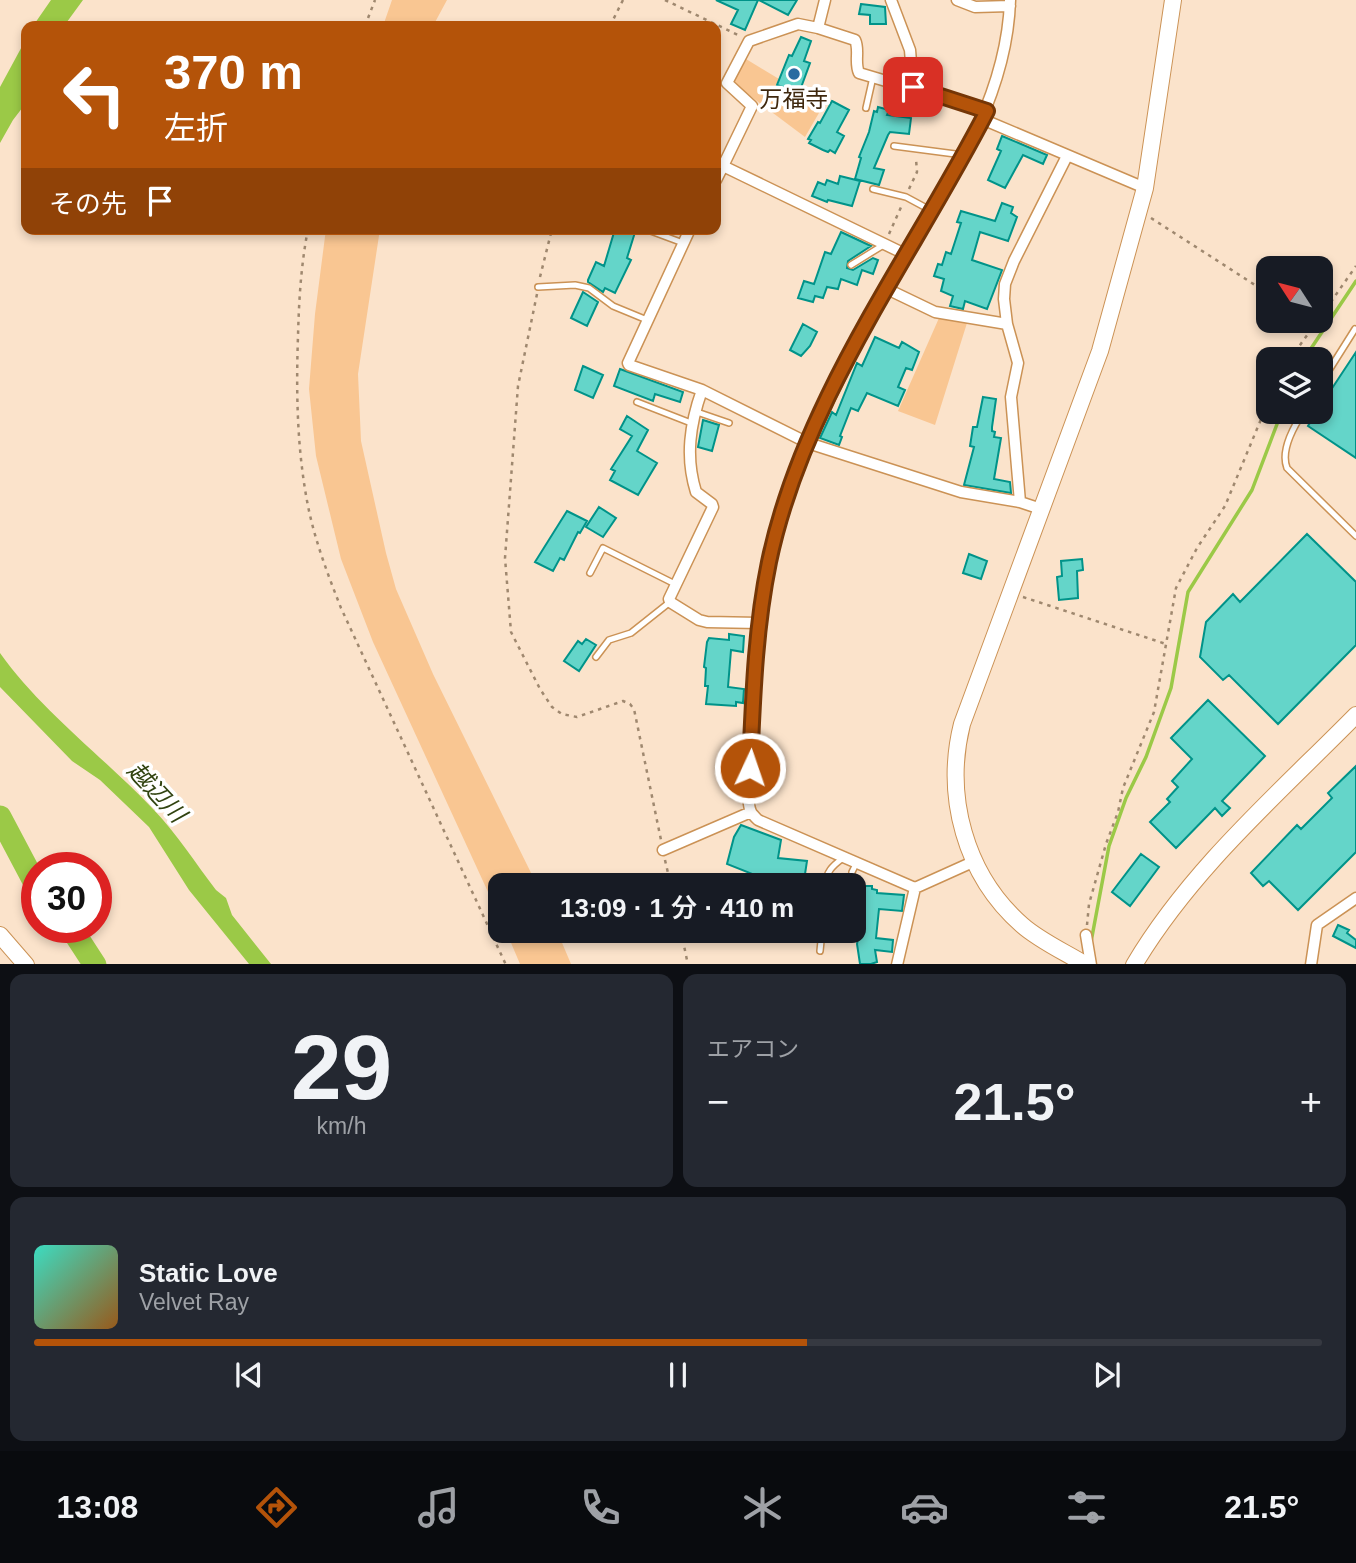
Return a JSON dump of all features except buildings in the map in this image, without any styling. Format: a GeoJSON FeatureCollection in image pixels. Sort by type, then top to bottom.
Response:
{"type":"FeatureCollection","features":[{"type":"Feature","properties":{"kind":"street"},"geometry":{"type":"LineString","coordinates":[[818,28],[825,0]]}},
{"type":"Feature","properties":{"kind":"street"},"geometry":{"type":"LineString","coordinates":[[891,0],[910,50],[913,87]]}},
{"type":"Feature","properties":{"kind":"street"},"geometry":{"type":"LineString","coordinates":[[957,0],[975,7],[1010,3],[1006,37],[985,115],[907,255],[885,288],[799,462],[769,561],[759,623],[750,776],[751,812],[758,820],[915,888],[975,861]]}},
{"type":"Feature","properties":{"kind":"street"},"geometry":{"type":"LineString","coordinates":[[1089,964],[1023,926],[987,888],[975,861],[956,802],[956,747],[962,724],[1100,351],[1144,188],[1173,0]]}},
{"type":"Feature","properties":{"kind":"street"},"geometry":{"type":"LineString","coordinates":[[721,170],[752,106],[727,83],[749,41],[798,24],[855,40],[856,67],[859,72],[913,87],[985,115],[1067,156],[1144,188]]}},
{"type":"Feature","properties":{"kind":"street"},"geometry":{"type":"LineString","coordinates":[[1020,502],[1011,397],[1018,363],[1007,324],[1005,284],[1067,156]]}},
{"type":"Feature","properties":{"kind":"street"},"geometry":{"type":"LineString","coordinates":[[723,166],[907,255]]}},
{"type":"Feature","properties":{"kind":"street"},"geometry":{"type":"LineString","coordinates":[[687,235],[629,365],[702,390],[808,443],[961,492],[1020,502],[1041,509]]}},
{"type":"Feature","properties":{"kind":"street"},"geometry":{"type":"LineString","coordinates":[[885,288],[935,312],[1007,324]]}},
{"type":"Feature","properties":{"kind":"street"},"geometry":{"type":"LineString","coordinates":[[702,390],[691,423],[689,458],[696,492],[713,507],[669,599],[699,620],[759,623]]}},
{"type":"Feature","properties":{"kind":"street"},"geometry":{"type":"LineString","coordinates":[[1134,964],[1147,942],[1190,885],[1356,715]]}},
{"type":"Feature","properties":{"kind":"street"},"geometry":{"type":"LineString","coordinates":[[663,850],[751,812]]}},
{"type":"Feature","properties":{"kind":"street"},"geometry":{"type":"LineString","coordinates":[[897,964],[915,888]]}},
{"type":"Feature","properties":{"kind":"street"},"geometry":{"type":"LineString","coordinates":[[1311,964],[1317,925],[1356,898]]}},
{"type":"Feature","properties":{"kind":"street"},"geometry":{"type":"LineString","coordinates":[[0,934],[24,963]]}},
{"type":"Feature","properties":{"kind":"street"},"geometry":{"type":"LineString","coordinates":[[1086,935],[1089,964]]}},
{"type":"Feature","properties":{"kind":"lane"},"geometry":{"type":"LineString","coordinates":[[866,108],[873,76]]}},
{"type":"Feature","properties":{"kind":"lane"},"geometry":{"type":"LineString","coordinates":[[894,146],[963,155]]}},
{"type":"Feature","properties":{"kind":"lane"},"geometry":{"type":"LineString","coordinates":[[873,189],[906,197],[932,211]]}},
{"type":"Feature","properties":{"kind":"lane"},"geometry":{"type":"LineString","coordinates":[[661,235],[683,243]]}},
{"type":"Feature","properties":{"kind":"lane"},"geometry":{"type":"LineString","coordinates":[[851,265],[885,244]]}},
{"type":"Feature","properties":{"kind":"lane"},"geometry":{"type":"LineString","coordinates":[[538,286],[575,285],[589,288],[613,306],[647,320]]}},
{"type":"Feature","properties":{"kind":"lane"},"geometry":{"type":"LineString","coordinates":[[1333,364],[1355,329]]}},
{"type":"Feature","properties":{"kind":"lane"},"geometry":{"type":"LineString","coordinates":[[636,402],[691,423]]}},
{"type":"Feature","properties":{"kind":"lane"},"geometry":{"type":"LineString","coordinates":[[695,411],[729,423]]}},
{"type":"Feature","properties":{"kind":"lane"},"geometry":{"type":"LineString","coordinates":[[1296,424],[1285,453],[1287,468],[1356,536]]}},
{"type":"Feature","properties":{"kind":"lane"},"geometry":{"type":"LineString","coordinates":[[590,573],[603,548],[675,584]]}},
{"type":"Feature","properties":{"kind":"lane"},"geometry":{"type":"LineString","coordinates":[[596,657],[609,640],[631,633],[670,602]]}},
{"type":"Feature","properties":{"kind":"lane"},"geometry":{"type":"LineString","coordinates":[[828,873],[843,858]]}},
{"type":"Feature","properties":{"kind":"lane"},"geometry":{"type":"LineString","coordinates":[[852,873],[856,864]]}},
{"type":"Feature","properties":{"kind":"lane"},"geometry":{"type":"LineString","coordinates":[[820,951],[821,943]]}},
{"type":"Feature","properties":{"kind":"path"},"geometry":{"type":"LineString","coordinates":[[367,21],[375,0]]}},
{"type":"Feature","properties":{"kind":"path"},"geometry":{"type":"LineString","coordinates":[[612,21],[623,0]]}},
{"type":"Feature","properties":{"kind":"path"},"geometry":{"type":"LineString","coordinates":[[665,0],[708,21]]}},
{"type":"Feature","properties":{"kind":"path"},"geometry":{"type":"LineString","coordinates":[[721,27],[749,41]]}},
{"type":"Feature","properties":{"kind":"path"},"geometry":{"type":"LineString","coordinates":[[1139,210],[1256,286]]}},
{"type":"Feature","properties":{"kind":"path"},"geometry":{"type":"LineString","coordinates":[[307,235],[301,272],[296,387],[308,507],[324,564],[341,608],[506,964]]}},
{"type":"Feature","properties":{"kind":"path"},"geometry":{"type":"LineString","coordinates":[[551,235],[517,399],[505,558],[511,632],[540,689],[552,707],[562,714],[577,717],[623,701],[634,709],[668,873]]}},
{"type":"Feature","properties":{"kind":"path"},"geometry":{"type":"LineString","coordinates":[[1334,298],[1356,266]]}},
{"type":"Feature","properties":{"kind":"path"},"geometry":{"type":"LineString","coordinates":[[1086,935],[1090,904],[1123,788],[1154,712],[1176,588],[1197,548],[1225,506],[1259,424]]}},
{"type":"Feature","properties":{"kind":"path"},"geometry":{"type":"LineString","coordinates":[[1010,593],[1166,643]]}},
{"type":"Feature","properties":{"kind":"path"},"geometry":{"type":"LineString","coordinates":[[684,943],[688,964]]}},
{"type":"Feature","properties":{"kind":"shaded area"},"geometry":{"type":"Polygon","coordinates":[[[51,0],[83,0],[68,21],[36,21],[51,0]]]}},
{"type":"Feature","properties":{"kind":"shaded area"},"geometry":{"type":"Polygon","coordinates":[[[392,0],[447,0],[436,21],[385,21],[392,0]]]}},
{"type":"Feature","properties":{"kind":"shaded area"},"geometry":{"type":"Polygon","coordinates":[[[21,48],[21,110],[0,143],[0,87],[21,48]]]}},
{"type":"Feature","properties":{"kind":"shaded area"},"geometry":{"type":"Polygon","coordinates":[[[746,59],[779,79],[776,85],[804,95],[803,98],[823,106],[805,137],[733,83],[746,59]]]}},
{"type":"Feature","properties":{"kind":"shaded area"},"geometry":{"type":"Polygon","coordinates":[[[325,235],[379,235],[358,374],[361,441],[396,589],[433,674],[531,873],[488,873],[488,892],[373,642],[341,559],[316,456],[309,389],[325,235]]]}},
{"type":"Feature","properties":{"kind":"shaded area"},"geometry":{"type":"Polygon","coordinates":[[[939,318],[967,323],[935,425],[898,411],[939,318]]]}},
{"type":"Feature","properties":{"kind":"shaded area"},"geometry":{"type":"Polygon","coordinates":[[[0,653],[34,695],[162,819],[216,890],[226,898],[232,915],[271,964],[249,964],[189,890],[149,827],[100,780],[72,761],[0,687],[0,653]]]}},
{"type":"Feature","properties":{"kind":"shaded area"},"geometry":{"type":"Polygon","coordinates":[[[511,943],[562,943],[571,964],[520,964],[511,943]]]}},
{"type":"Feature","properties":{"kind":"waterway"},"geometry":{"type":"LineString","coordinates":[[1312,347],[1356,281]]}},
{"type":"Feature","properties":{"kind":"waterway"},"geometry":{"type":"LineString","coordinates":[[1091,942],[1109,846],[1171,688],[1188,592],[1252,490],[1277,424]]}},
{"type":"Feature","properties":{"kind":"waterway"},"geometry":{"type":"LineString","coordinates":[[0,817],[21,857]]}},
{"type":"Feature","properties":{"kind":"waterway"},"geometry":{"type":"LineString","coordinates":[[81,943],[94,964]]}},
{"type":"Feature","properties":{"kind":"place","name":"万福寺"},"geometry":{"type":"Point","coordinates":[794,74]}},
{"type":"Feature","properties":{"kind":"route"},"geometry":{"type":"LineString","coordinates":[[750,768],[754,673],[762,598],[769,561],[799,462],[885,288],[907,255],[987,111],[913,87]]}},
{"type":"Feature","properties":{"kind":"water label","name":"越辺川"},"geometry":{"type":"Point","coordinates":[157,792]}}]}
